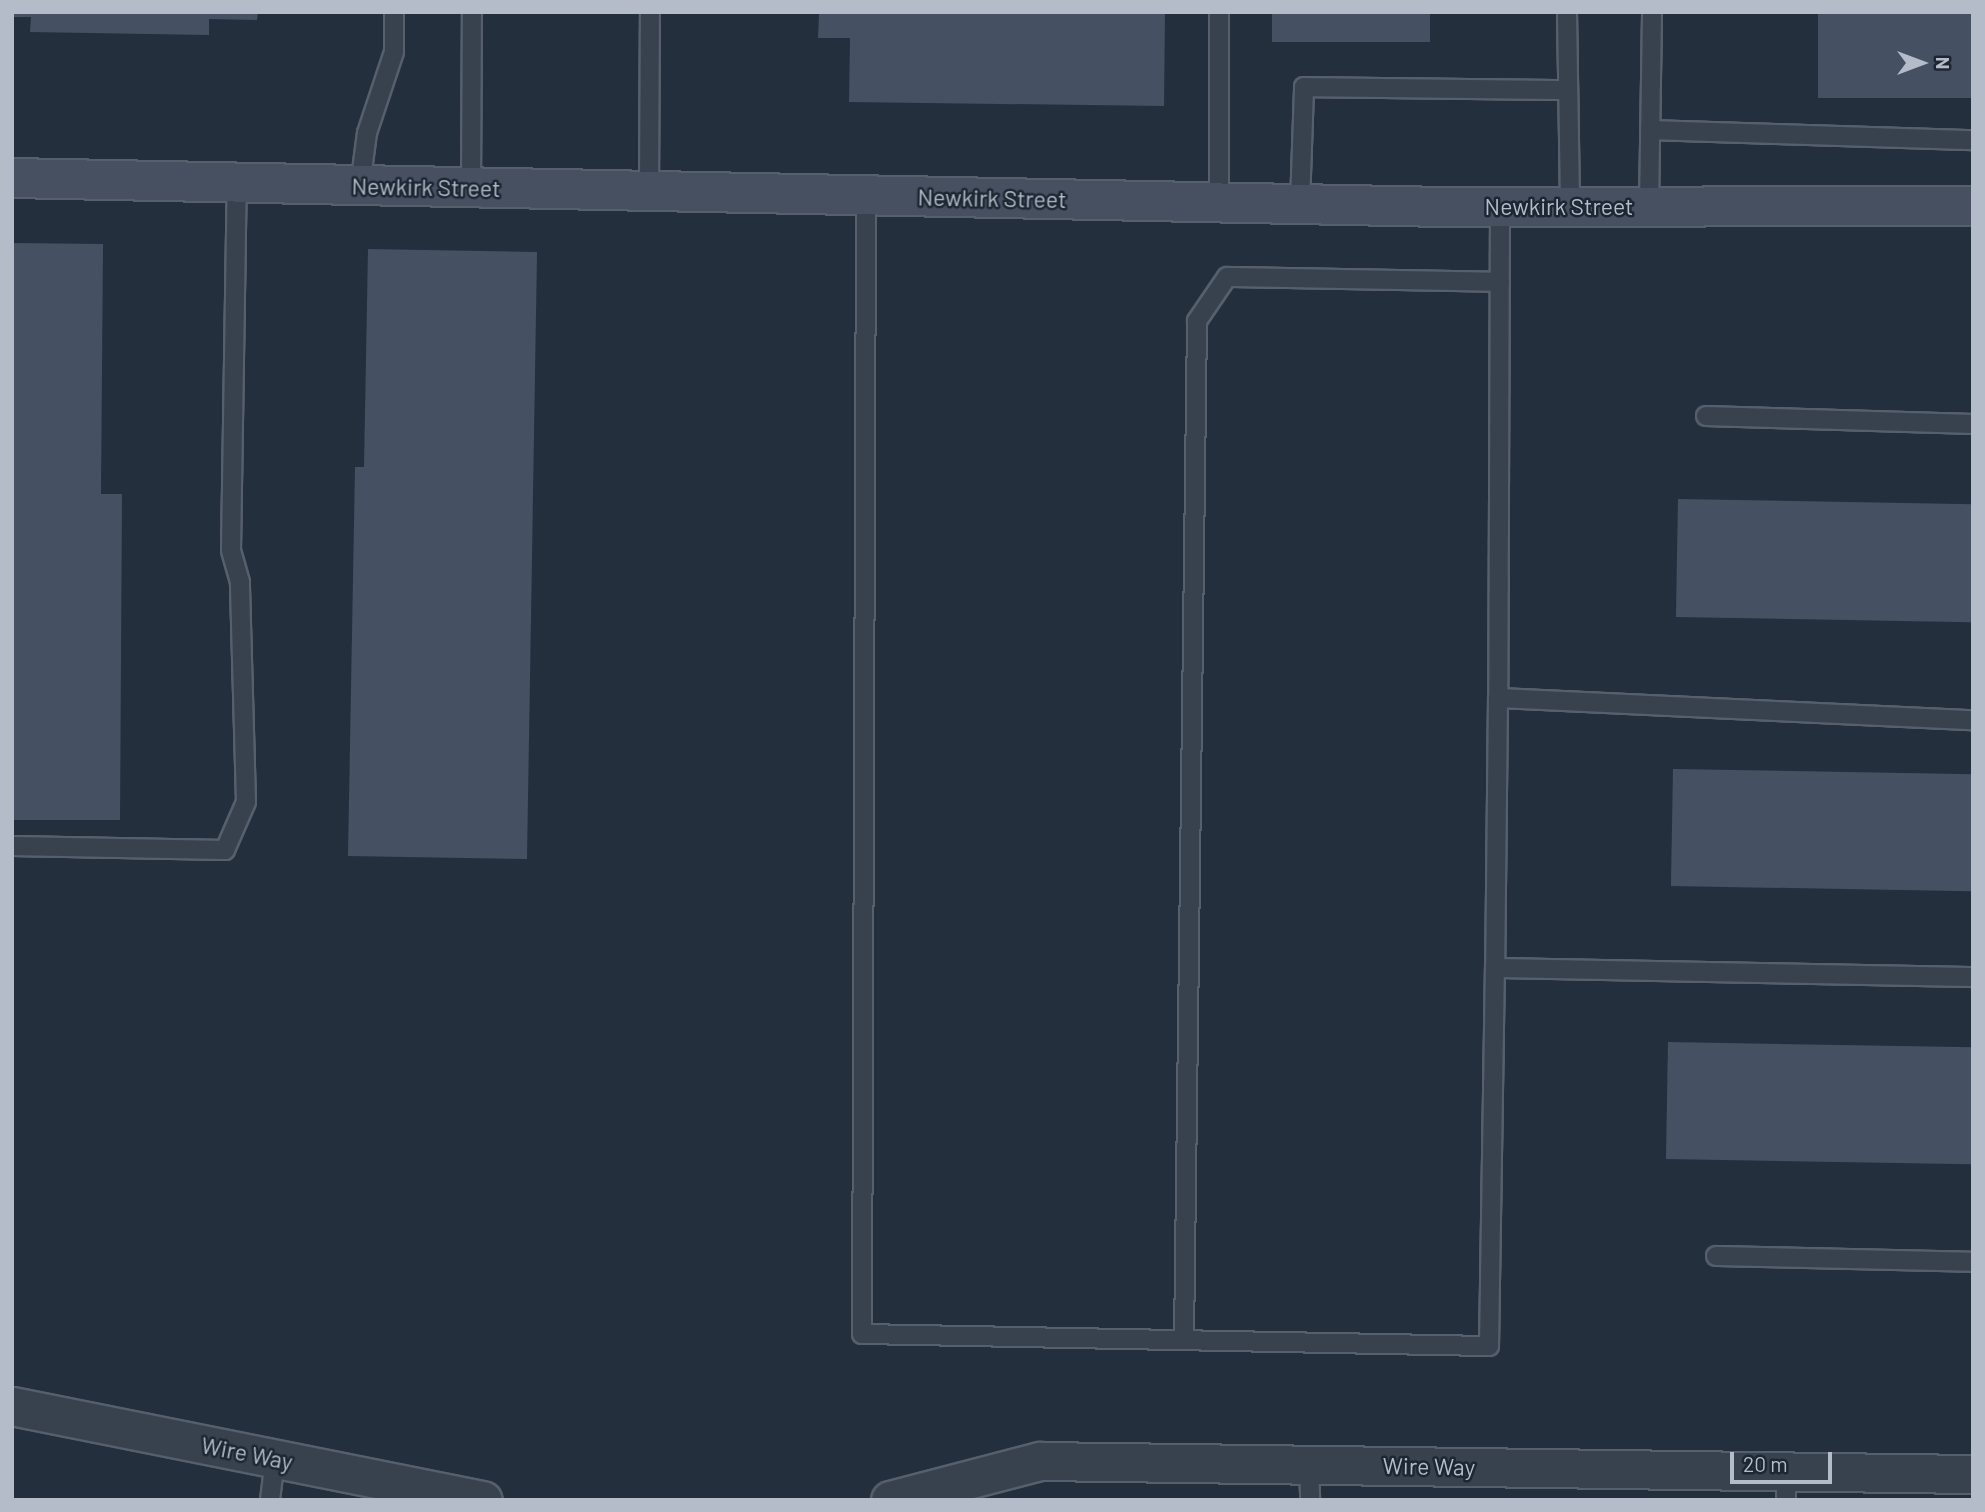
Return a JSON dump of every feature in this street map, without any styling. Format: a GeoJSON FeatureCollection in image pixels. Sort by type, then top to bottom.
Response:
{"type":"FeatureCollection","features":[{"type":"Feature","properties":{"kind":"street","name":"Newkirk Street"},"geometry":{"type":"LineString","coordinates":[[12,178],[1500,207],[1973,206]]}},
{"type":"Feature","properties":{"kind":"street","name":"Wire Way"},"geometry":{"type":"LineString","coordinates":[[12,1406],[469,1499]]}},
{"type":"Feature","properties":{"kind":"street","name":"Wire Way"},"geometry":{"type":"LineString","coordinates":[[898,1499],[1040,1461],[1309,1482],[1786,1485],[1973,1474]]}},
{"type":"Feature","properties":{"kind":"lane"},"geometry":{"type":"LineString","coordinates":[[360,186],[367,133],[394,52],[394,12]]}},
{"type":"Feature","properties":{"kind":"lane"},"geometry":{"type":"LineString","coordinates":[[471,188],[472,12]]}},
{"type":"Feature","properties":{"kind":"lane"},"geometry":{"type":"LineString","coordinates":[[649,191],[650,12]]}},
{"type":"Feature","properties":{"kind":"lane"},"geometry":{"type":"LineString","coordinates":[[1219,12],[1219,202]]}},
{"type":"Feature","properties":{"kind":"lane"},"geometry":{"type":"LineString","coordinates":[[1567,12],[1570,207]]}},
{"type":"Feature","properties":{"kind":"lane"},"geometry":{"type":"LineString","coordinates":[[1649,206],[1652,12]]}},
{"type":"Feature","properties":{"kind":"lane"},"geometry":{"type":"LineString","coordinates":[[1300,204],[1304,88],[1568,90]]}},
{"type":"Feature","properties":{"kind":"lane"},"geometry":{"type":"LineString","coordinates":[[1650,130],[1973,140]]}},
{"type":"Feature","properties":{"kind":"lane"},"geometry":{"type":"LineString","coordinates":[[12,846],[225,849],[246,802],[240,582],[231,550],[237,183]]}},
{"type":"Feature","properties":{"kind":"lane"},"geometry":{"type":"LineString","coordinates":[[866,196],[862,1334],[1489,1346],[1498,698],[1500,207]]}},
{"type":"Feature","properties":{"kind":"lane"},"geometry":{"type":"LineString","coordinates":[[1184,1340],[1197,321],[1227,277],[1500,282]]}},
{"type":"Feature","properties":{"kind":"lane"},"geometry":{"type":"LineString","coordinates":[[1706,416],[1973,424]]}},
{"type":"Feature","properties":{"kind":"lane"},"geometry":{"type":"LineString","coordinates":[[1498,698],[1973,720]]}},
{"type":"Feature","properties":{"kind":"lane"},"geometry":{"type":"LineString","coordinates":[[1495,968],[1973,977]]}},
{"type":"Feature","properties":{"kind":"lane"},"geometry":{"type":"LineString","coordinates":[[1716,1256],[1973,1262]]}},
{"type":"Feature","properties":{"kind":"lane"},"geometry":{"type":"LineString","coordinates":[[270,1500],[275,1459]]}},
{"type":"Feature","properties":{"kind":"building"},"geometry":{"type":"Polygon","coordinates":[[[12,12],[258,12],[257,20],[209,19],[209,35],[30,32],[31,17],[12,17],[12,12]]]}},
{"type":"Feature","properties":{"kind":"building"},"geometry":{"type":"Polygon","coordinates":[[[1165,12],[1164,106],[849,102],[850,38],[818,38],[819,14],[1165,12]]]}},
{"type":"Feature","properties":{"kind":"building"},"geometry":{"type":"Polygon","coordinates":[[[1272,12],[1430,12],[1430,42],[1272,42],[1272,12]]]}},
{"type":"Feature","properties":{"kind":"building"},"geometry":{"type":"Polygon","coordinates":[[[1818,12],[1973,12],[1973,98],[1818,98],[1818,12]]]}},
{"type":"Feature","properties":{"kind":"building"},"geometry":{"type":"Polygon","coordinates":[[[12,243],[103,244],[101,494],[122,494],[120,820],[12,820],[12,243]]]}},
{"type":"Feature","properties":{"kind":"building"},"geometry":{"type":"Polygon","coordinates":[[[368,249],[537,252],[527,859],[348,856],[355,467],[364,467],[368,249]]]}},
{"type":"Feature","properties":{"kind":"building"},"geometry":{"type":"Polygon","coordinates":[[[1678,499],[1973,504],[1971,622],[1676,617],[1678,499]]]}},
{"type":"Feature","properties":{"kind":"building"},"geometry":{"type":"Polygon","coordinates":[[[1673,769],[1973,774],[1971,891],[1671,886],[1673,769]]]}},
{"type":"Feature","properties":{"kind":"building"},"geometry":{"type":"Polygon","coordinates":[[[1668,1042],[1973,1047],[1971,1164],[1666,1159],[1668,1042]]]}}]}
